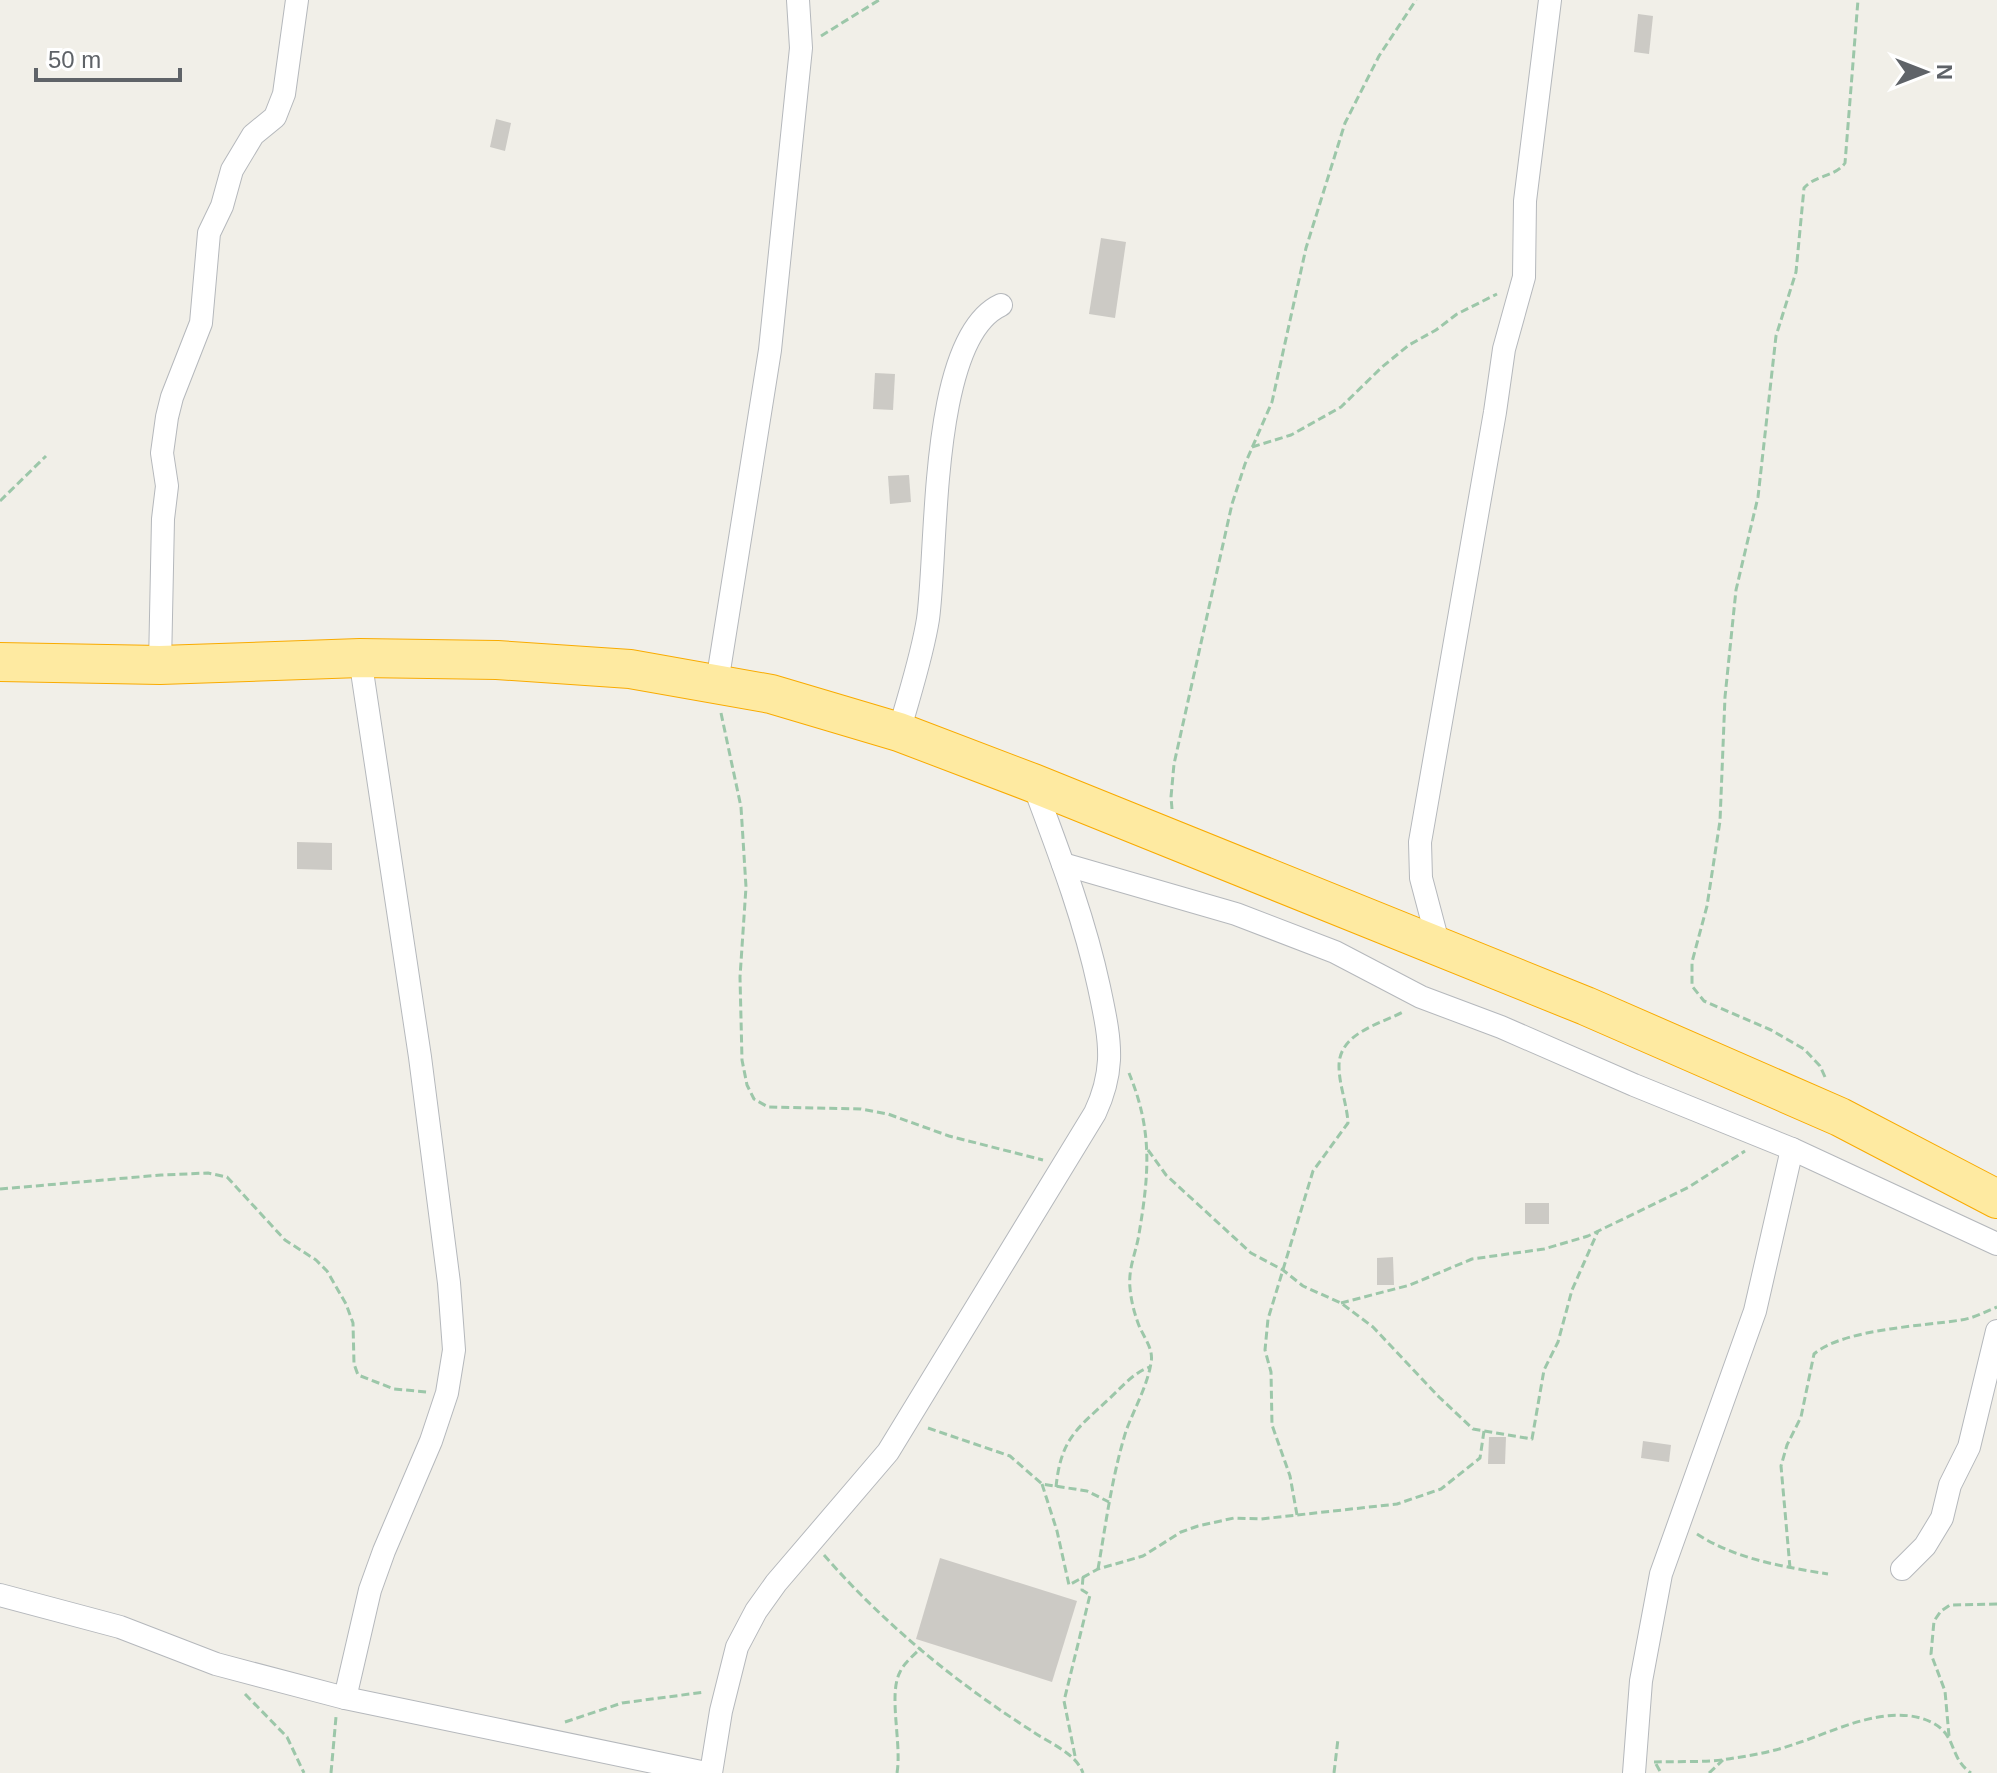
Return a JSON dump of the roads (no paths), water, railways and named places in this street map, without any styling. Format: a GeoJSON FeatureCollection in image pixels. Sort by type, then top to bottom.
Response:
{"type":"FeatureCollection","features":[{"type":"Feature","properties":{"kind":"highway"},"geometry":{"type":"LineString","coordinates":[[4,669],[360,658],[497,660],[630,669],[771,694],[899,732],[1033,783],[1586,1006],[1840,1117],[1997,1199]]}},
{"type":"Feature","properties":{"kind":"street"},"geometry":{"type":"LineString","coordinates":[[160,665],[163,519],[167,486],[162,453],[167,417],[201,323],[209,233],[222,206],[232,170],[253,135],[275,117],[284,94],[297,0]]}},
{"type":"Feature","properties":{"kind":"street"},"geometry":{"type":"LineString","coordinates":[[717,683],[770,350],[801,48],[798,0]]}},
{"type":"Feature","properties":{"kind":"street"},"geometry":{"type":"LineString","coordinates":[[1439,946],[1421,878],[1420,842],[1504,349],[1524,277],[1525,201],[1550,0]]}},
{"type":"Feature","properties":{"kind":"street"},"geometry":{"type":"LineString","coordinates":[[899,732],[928,620],[942,444],[955,370],[965,344],[978,325],[989,311],[1001,305]]}},
{"type":"Feature","properties":{"kind":"street"},"geometry":{"type":"LineString","coordinates":[[340,1697],[370,1590],[431,1441],[447,1393],[454,1350],[449,1283],[420,1057],[360,658]]}},
{"type":"Feature","properties":{"kind":"street"},"geometry":{"type":"LineString","coordinates":[[0,1595],[120,1627],[216,1664],[340,1697],[709,1773],[737,1647],[756,1611],[776,1583],[888,1452],[983,1300],[1095,1113],[1105,1090],[1109,1060],[1108,1026],[1092,955],[1033,783]]}},
{"type":"Feature","properties":{"kind":"street"},"geometry":{"type":"LineString","coordinates":[[1063,864],[1236,914],[1335,952],[1428,1000],[1501,1027],[1792,1149],[1997,1244]]}},
{"type":"Feature","properties":{"kind":"street"},"geometry":{"type":"LineString","coordinates":[[1634,1773],[1641,1681],[1661,1574],[1755,1311],[1792,1149]]}},
{"type":"Feature","properties":{"kind":"street"},"geometry":{"type":"LineString","coordinates":[[1902,1569],[1936,1532],[1942,1518],[1952,1479],[1969,1447],[1997,1331]]}}]}
